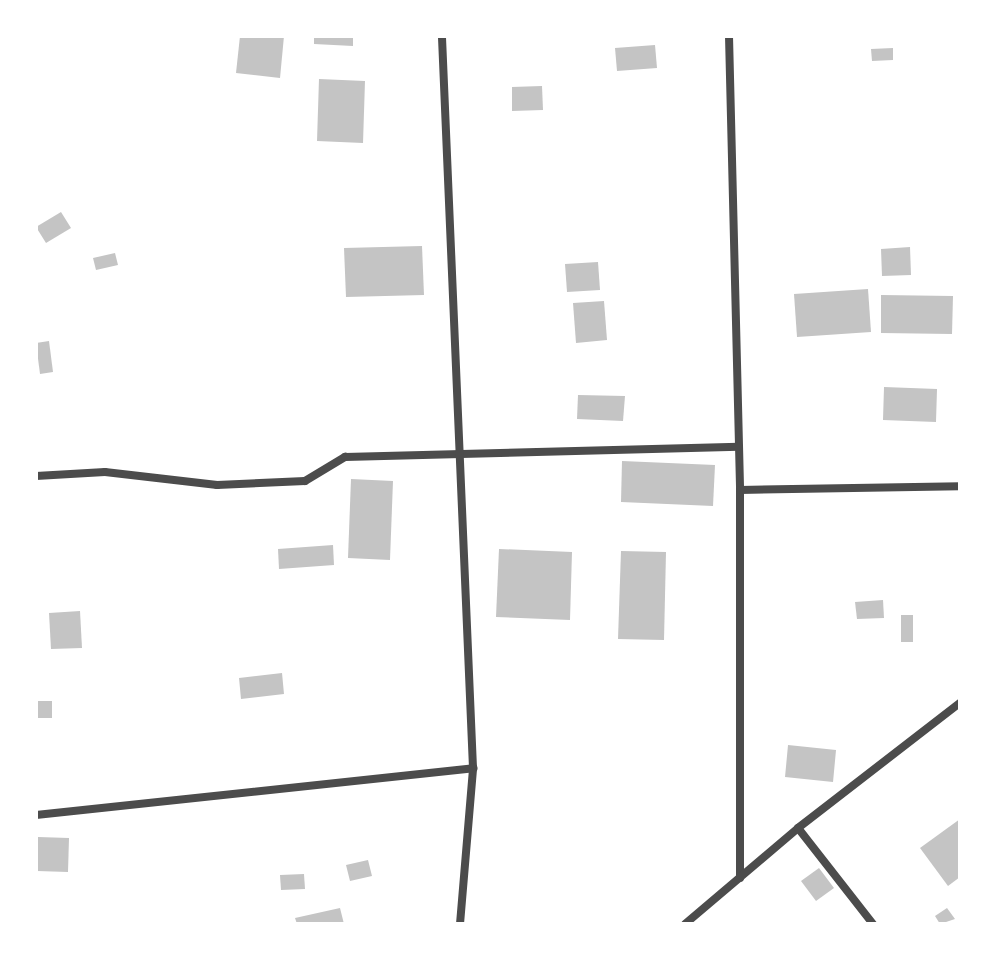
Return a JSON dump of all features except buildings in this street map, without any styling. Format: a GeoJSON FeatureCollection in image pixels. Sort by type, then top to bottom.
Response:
{"type":"FeatureCollection","features":[{"type":"Feature","properties":{"kind":"street"},"geometry":{"type":"LineString","coordinates":[[442,36],[464,455],[473,768],[460,924]]}},
{"type":"Feature","properties":{"kind":"street"},"geometry":{"type":"LineString","coordinates":[[729,36],[740,490],[740,878]]}},
{"type":"Feature","properties":{"kind":"street"},"geometry":{"type":"LineString","coordinates":[[36,476],[105,472],[217,485],[305,481],[345,457],[739,447]]}},
{"type":"Feature","properties":{"kind":"street"},"geometry":{"type":"LineString","coordinates":[[740,490],[960,486]]}},
{"type":"Feature","properties":{"kind":"street"},"geometry":{"type":"LineString","coordinates":[[685,924],[798,828],[960,703]]}},
{"type":"Feature","properties":{"kind":"street"},"geometry":{"type":"LineString","coordinates":[[36,815],[473,768]]}},
{"type":"Feature","properties":{"kind":"street"},"geometry":{"type":"LineString","coordinates":[[798,828],[873,924]]}}]}
